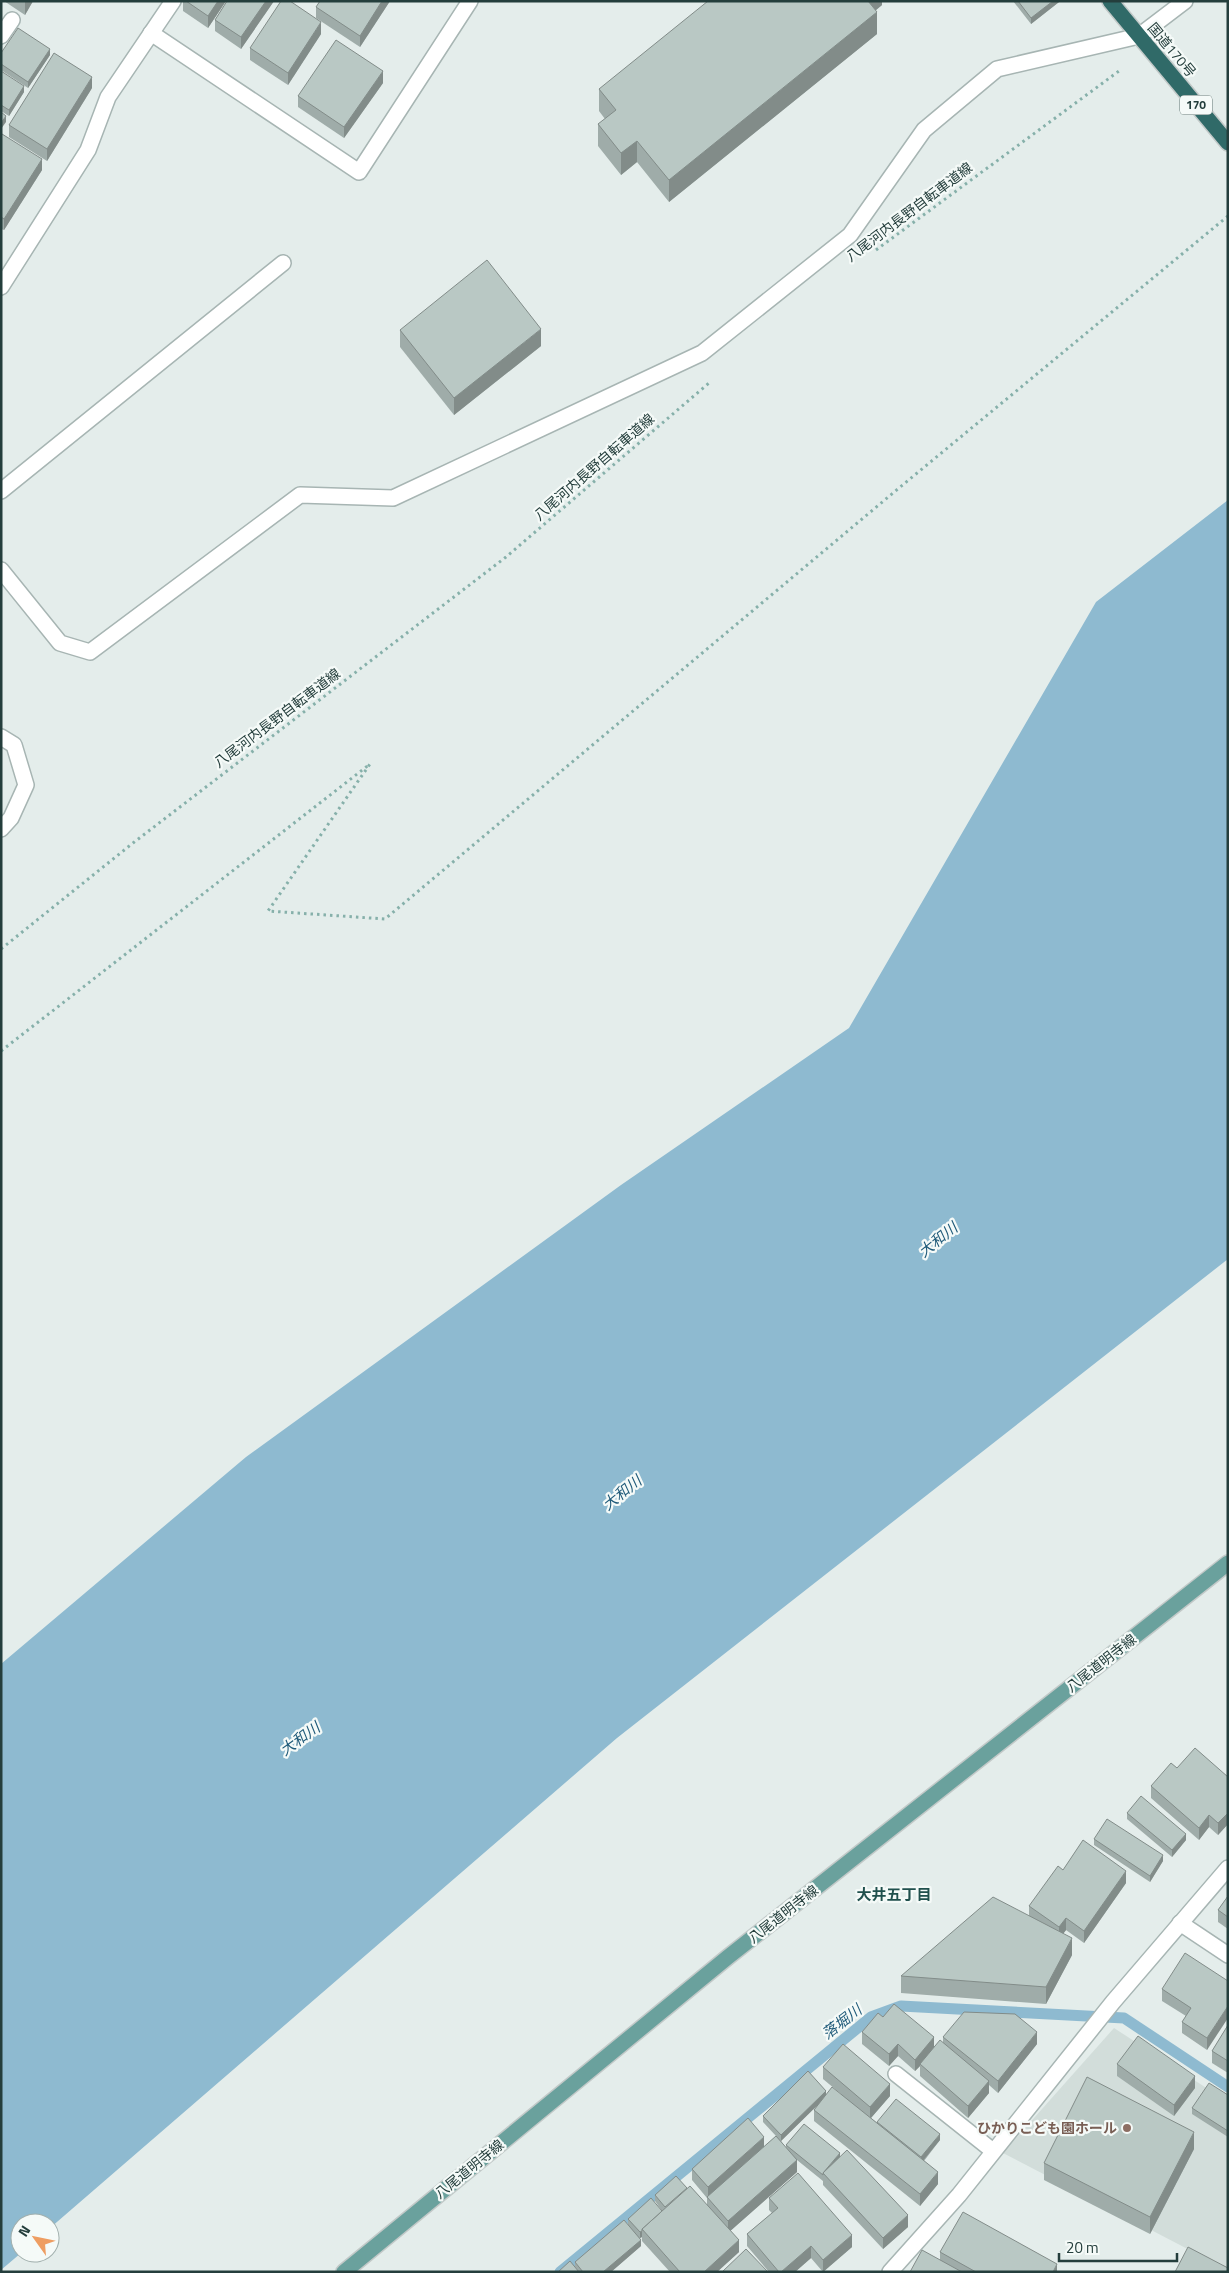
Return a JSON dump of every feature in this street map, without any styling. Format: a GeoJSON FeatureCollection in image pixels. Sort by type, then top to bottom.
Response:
{"type":"FeatureCollection","features":[{"type":"Feature","properties":{"kind":"highway","name":"国道170号"},"geometry":{"type":"LineString","coordinates":[[1110,1],[1228,143]]}},
{"type":"Feature","properties":{"kind":"main road","name":"八尾道明寺線"},"geometry":{"type":"LineString","coordinates":[[344,2272],[736,1951],[1228,1563]]}},
{"type":"Feature","properties":{"kind":"street"},"geometry":{"type":"LineString","coordinates":[[1,287],[88,150],[108,97],[172,1]]}},
{"type":"Feature","properties":{"kind":"street"},"geometry":{"type":"LineString","coordinates":[[151,33],[359,172],[470,1]]}},
{"type":"Feature","properties":{"kind":"street"},"geometry":{"type":"LineString","coordinates":[[1,570],[60,643],[90,652],[300,495],[393,498],[702,353],[850,235],[924,130],[997,69],[1139,36],[1185,1]]}},
{"type":"Feature","properties":{"kind":"street"},"geometry":{"type":"LineString","coordinates":[[1,36],[12,20]]}},
{"type":"Feature","properties":{"kind":"street"},"geometry":{"type":"LineString","coordinates":[[1,491],[283,263]]}},
{"type":"Feature","properties":{"kind":"street"},"geometry":{"type":"LineString","coordinates":[[1,737],[14,745],[26,785],[11,818],[1,829]]}},
{"type":"Feature","properties":{"kind":"street"},"geometry":{"type":"LineString","coordinates":[[890,2272],[959,2195],[1113,2002],[1228,1868]]}},
{"type":"Feature","properties":{"kind":"street"},"geometry":{"type":"LineString","coordinates":[[1180,1923],[1228,1955]]}},
{"type":"Feature","properties":{"kind":"street"},"geometry":{"type":"LineString","coordinates":[[896,2074],[993,2151]]}},
{"type":"Feature","properties":{"kind":"path","name":"八尾河内長野自転車道線"},"geometry":{"type":"LineString","coordinates":[[875,250],[1149,49]]}},
{"type":"Feature","properties":{"kind":"path"},"geometry":{"type":"LineString","coordinates":[[1,1051],[370,764],[268,911],[385,919],[899,488],[1228,216]]}},
{"type":"Feature","properties":{"kind":"path","name":"八尾河内長野自転車道線"},"geometry":{"type":"LineString","coordinates":[[1,950],[133,843],[506,557],[716,376]]}},
{"type":"Feature","properties":{"kind":"shaded area","name":"ひかりこども園ホール"},"geometry":{"type":"Polygon","coordinates":[[[1114,2028],[1228,2102],[1228,2270],[1003,2153],[1114,2028]]]}},
{"type":"Feature","properties":{"kind":"water","name":"大和川"},"geometry":{"type":"Polygon","coordinates":[[[1228,500],[1228,1259],[617,1738],[60,2219],[60,2213],[10,2213],[10,2262],[1,2270],[1,1664],[246,1457],[621,1185],[849,1028],[1096,602],[1228,500]]]}},
{"type":"Feature","properties":{"kind":"building"},"geometry":{"type":"Polygon","coordinates":[[[186,1],[218,1],[208,16],[186,1]]]}},
{"type":"Feature","properties":{"kind":"building"},"geometry":{"type":"Polygon","coordinates":[[[227,1],[266,1],[241,37],[215,20],[227,1]]]}},
{"type":"Feature","properties":{"kind":"building"},"geometry":{"type":"Polygon","coordinates":[[[281,1],[290,1],[321,22],[288,73],[250,48],[281,1]]]}},
{"type":"Feature","properties":{"kind":"building"},"geometry":{"type":"Polygon","coordinates":[[[320,1],[382,1],[360,36],[316,7],[320,1]]]}},
{"type":"Feature","properties":{"kind":"building"},"geometry":{"type":"Polygon","coordinates":[[[708,1],[868,1],[877,12],[669,180],[637,141],[621,153],[598,124],[616,110],[599,89],[708,1]]]}},
{"type":"Feature","properties":{"kind":"building"},"geometry":{"type":"Polygon","coordinates":[[[1018,1],[1053,1],[1031,18],[1018,1]]]}},
{"type":"Feature","properties":{"kind":"building"},"geometry":{"type":"Polygon","coordinates":[[[18,28],[50,49],[28,82],[1,64],[1,53],[18,28]]]}},
{"type":"Feature","properties":{"kind":"building"},"geometry":{"type":"Polygon","coordinates":[[[336,40],[383,71],[344,127],[298,96],[336,40]]]}},
{"type":"Feature","properties":{"kind":"building"},"geometry":{"type":"Polygon","coordinates":[[[54,53],[92,77],[47,149],[9,125],[54,53]]]}},
{"type":"Feature","properties":{"kind":"building"},"geometry":{"type":"Polygon","coordinates":[[[1,71],[24,86],[9,110],[1,105],[1,71]]]}},
{"type":"Feature","properties":{"kind":"building"},"geometry":{"type":"Polygon","coordinates":[[[1,112],[6,116],[1,123],[1,112]]]}},
{"type":"Feature","properties":{"kind":"building"},"geometry":{"type":"Polygon","coordinates":[[[2,134],[42,159],[4,219],[1,217],[2,134]]]}},
{"type":"Feature","properties":{"kind":"building"},"geometry":{"type":"Polygon","coordinates":[[[487,260],[541,329],[454,398],[400,330],[487,260]]]}},
{"type":"Feature","properties":{"kind":"building"},"geometry":{"type":"Polygon","coordinates":[[[1195,1748],[1228,1777],[1228,1813],[1218,1823],[1209,1815],[1199,1828],[1151,1786],[1171,1763],[1177,1768],[1195,1748]]]}},
{"type":"Feature","properties":{"kind":"building"},"geometry":{"type":"Polygon","coordinates":[[[1141,1796],[1186,1834],[1172,1850],[1127,1813],[1141,1796]]]}},
{"type":"Feature","properties":{"kind":"building"},"geometry":{"type":"Polygon","coordinates":[[[1107,1819],[1163,1855],[1150,1876],[1094,1839],[1107,1819]]]}},
{"type":"Feature","properties":{"kind":"building"},"geometry":{"type":"Polygon","coordinates":[[[1083,1840],[1126,1871],[1084,1931],[1066,1918],[1059,1927],[1029,1906],[1058,1866],[1063,1870],[1083,1840]]]}},
{"type":"Feature","properties":{"kind":"building"},"geometry":{"type":"Polygon","coordinates":[[[1228,1896],[1228,1917],[1218,1910],[1228,1896]]]}},
{"type":"Feature","properties":{"kind":"building"},"geometry":{"type":"Polygon","coordinates":[[[993,1897],[1072,1938],[1046,1987],[901,1976],[993,1897]]]}},
{"type":"Feature","properties":{"kind":"building"},"geometry":{"type":"Polygon","coordinates":[[[1185,1953],[1228,1981],[1228,2006],[1207,2038],[1182,2022],[1191,2008],[1162,1989],[1185,1953]]]}},
{"type":"Feature","properties":{"kind":"building"},"geometry":{"type":"Polygon","coordinates":[[[894,2004],[934,2037],[915,2060],[898,2044],[889,2054],[862,2032],[878,2013],[883,2017],[894,2004]]]}},
{"type":"Feature","properties":{"kind":"building"},"geometry":{"type":"Polygon","coordinates":[[[964,2012],[1015,2014],[1037,2032],[998,2081],[943,2037],[964,2012]]]}},
{"type":"Feature","properties":{"kind":"building"},"geometry":{"type":"Polygon","coordinates":[[[1228,2025],[1228,2061],[1212,2051],[1228,2025]]]}},
{"type":"Feature","properties":{"kind":"building"},"geometry":{"type":"Polygon","coordinates":[[[1138,2036],[1195,2076],[1174,2105],[1117,2064],[1138,2036]]]}},
{"type":"Feature","properties":{"kind":"building"},"geometry":{"type":"Polygon","coordinates":[[[940,2040],[989,2081],[968,2106],[920,2064],[940,2040]]]}},
{"type":"Feature","properties":{"kind":"building"},"geometry":{"type":"Polygon","coordinates":[[[843,2044],[890,2084],[870,2107],[823,2067],[843,2044]]]}},
{"type":"Feature","properties":{"kind":"building"},"geometry":{"type":"Polygon","coordinates":[[[808,2071],[826,2091],[781,2135],[763,2116],[808,2071]]]}},
{"type":"Feature","properties":{"kind":"building"},"geometry":{"type":"Polygon","coordinates":[[[1087,2077],[1194,2132],[1150,2217],[1044,2163],[1087,2077]]]}},
{"type":"Feature","properties":{"kind":"building"},"geometry":{"type":"Polygon","coordinates":[[[1209,2083],[1228,2095],[1228,2131],[1192,2108],[1209,2083]]]}},
{"type":"Feature","properties":{"kind":"building"},"geometry":{"type":"Polygon","coordinates":[[[832,2087],[938,2172],[920,2194],[814,2110],[832,2087]]]}},
{"type":"Feature","properties":{"kind":"building"},"geometry":{"type":"Polygon","coordinates":[[[896,2099],[940,2134],[921,2157],[877,2122],[896,2099]]]}},
{"type":"Feature","properties":{"kind":"building"},"geometry":{"type":"Polygon","coordinates":[[[748,2118],[764,2137],[708,2187],[692,2169],[748,2118]]]}},
{"type":"Feature","properties":{"kind":"building"},"geometry":{"type":"Polygon","coordinates":[[[804,2124],[840,2153],[823,2175],[786,2145],[804,2124]]]}},
{"type":"Feature","properties":{"kind":"building"},"geometry":{"type":"Polygon","coordinates":[[[776,2136],[797,2160],[728,2221],[707,2197],[776,2136]]]}},
{"type":"Feature","properties":{"kind":"building"},"geometry":{"type":"Polygon","coordinates":[[[847,2150],[908,2215],[883,2238],[823,2173],[847,2150]]]}},
{"type":"Feature","properties":{"kind":"building"},"geometry":{"type":"Polygon","coordinates":[[[798,2173],[852,2235],[823,2260],[811,2246],[779,2272],[747,2234],[778,2208],[769,2198],[798,2173]]]}},
{"type":"Feature","properties":{"kind":"building"},"geometry":{"type":"Polygon","coordinates":[[[676,2176],[687,2188],[665,2207],[655,2195],[676,2176]]]}},
{"type":"Feature","properties":{"kind":"building"},"geometry":{"type":"Polygon","coordinates":[[[690,2186],[739,2240],[704,2272],[680,2272],[642,2229],[690,2186]]]}},
{"type":"Feature","properties":{"kind":"building"},"geometry":{"type":"Polygon","coordinates":[[[651,2198],[662,2211],[640,2232],[628,2219],[651,2198]]]}},
{"type":"Feature","properties":{"kind":"building"},"geometry":{"type":"Polygon","coordinates":[[[963,2212],[1057,2264],[1053,2272],[976,2272],[940,2252],[963,2212]]]}},
{"type":"Feature","properties":{"kind":"building"},"geometry":{"type":"Polygon","coordinates":[[[624,2220],[641,2240],[603,2272],[583,2272],[575,2262],[624,2220]]]}},
{"type":"Feature","properties":{"kind":"building"},"geometry":{"type":"Polygon","coordinates":[[[1188,2247],[1228,2268],[1228,2272],[1175,2272],[1188,2247]]]}},
{"type":"Feature","properties":{"kind":"building"},"geometry":{"type":"Polygon","coordinates":[[[746,2249],[768,2272],[722,2272],[746,2249]]]}},
{"type":"Feature","properties":{"kind":"building"},"geometry":{"type":"Polygon","coordinates":[[[922,2250],[962,2272],[910,2272],[922,2250]]]}},
{"type":"Feature","properties":{"kind":"building"},"geometry":{"type":"Polygon","coordinates":[[[570,2261],[579,2272],[558,2272],[570,2261]]]}},
{"type":"Feature","properties":{"kind":"waterway","name":"落堀川"},"geometry":{"type":"LineString","coordinates":[[560,2272],[871,2017],[901,2006],[1124,2018],[1228,2087]]}},
{"type":"Feature","properties":{"kind":"place","name":"ひかりこども園ホール"},"geometry":{"type":"Point","coordinates":[1127,2128]}},
{"type":"Feature","properties":{"kind":"district","name":"大井五丁目"},"geometry":{"type":"Point","coordinates":[894,1895]}}]}
